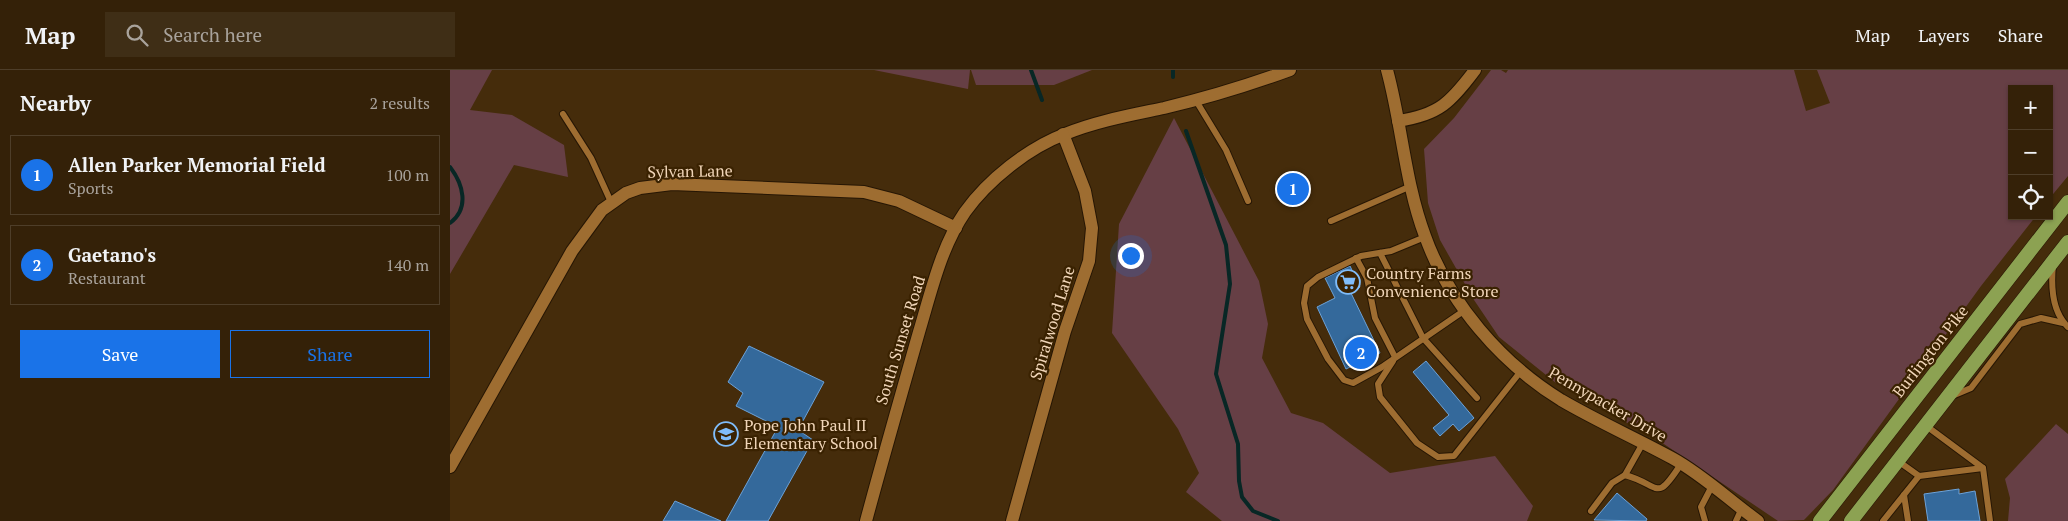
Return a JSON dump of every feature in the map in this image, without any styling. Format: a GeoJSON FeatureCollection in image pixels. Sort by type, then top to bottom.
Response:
{"type":"FeatureCollection","features":[{"type":"Feature","properties":{"kind":"highway","name":"Burlington Pike"},"geometry":{"type":"LineString","coordinates":[[1820,521],[2068,202]]}},
{"type":"Feature","properties":{"kind":"highway"},"geometry":{"type":"LineString","coordinates":[[1851,521],[2068,242]]}},
{"type":"Feature","properties":{"kind":"street","name":"South Sunset Road"},"geometry":{"type":"LineString","coordinates":[[866,521],[930,293],[956,228],[975,200],[1000,176],[1029,154],[1063,134],[1102,122],[1195,100],[1290,70]]}},
{"type":"Feature","properties":{"kind":"street","name":"Pennypacker Drive"},"geometry":{"type":"LineString","coordinates":[[1387,70],[1411,186],[1425,237],[1445,280],[1465,310],[1487,337],[1522,370],[1560,398],[1681,464],[1758,521]]}},
{"type":"Feature","properties":{"kind":"street"},"geometry":{"type":"LineString","coordinates":[[1398,121],[1418,118],[1453,99],[1475,70]]}},
{"type":"Feature","properties":{"kind":"street","name":"Spiralwood Lane"},"geometry":{"type":"LineString","coordinates":[[1012,521],[1067,322],[1088,261],[1092,228],[1085,191],[1063,134]]}},
{"type":"Feature","properties":{"kind":"street","name":"Sylvan Lane"},"geometry":{"type":"LineString","coordinates":[[450,467],[572,251],[592,222],[611,202],[626,193],[640,188],[672,184],[864,192],[899,201],[956,228]]}},
{"type":"Feature","properties":{"kind":"lane"},"geometry":{"type":"LineString","coordinates":[[1195,100],[1226,150],[1248,201]]}},
{"type":"Feature","properties":{"kind":"lane"},"geometry":{"type":"LineString","coordinates":[[562,114],[592,158],[611,202]]}},
{"type":"Feature","properties":{"kind":"lane"},"geometry":{"type":"LineString","coordinates":[[1332,221],[1411,186]]}},
{"type":"Feature","properties":{"kind":"lane"},"geometry":{"type":"LineString","coordinates":[[1425,237],[1391,251],[1356,258],[1318,277],[1307,286],[1304,303],[1308,320],[1328,359],[1344,380],[1353,383],[1465,310]]}},
{"type":"Feature","properties":{"kind":"lane"},"geometry":{"type":"LineString","coordinates":[[1380,253],[1423,338],[1476,398]]}},
{"type":"Feature","properties":{"kind":"lane"},"geometry":{"type":"LineString","coordinates":[[1356,258],[1367,278],[1375,318],[1395,357]]}},
{"type":"Feature","properties":{"kind":"lane"},"geometry":{"type":"LineString","coordinates":[[2054,261],[2051,282],[2055,303],[2066,325]]}},
{"type":"Feature","properties":{"kind":"lane"},"geometry":{"type":"LineString","coordinates":[[1946,398],[1971,388],[2020,324],[2041,318],[2066,325]]}},
{"type":"Feature","properties":{"kind":"lane"},"geometry":{"type":"LineString","coordinates":[[1395,357],[1378,384],[1380,397],[1417,443],[1438,457],[1454,456],[1522,370]]}},
{"type":"Feature","properties":{"kind":"lane"},"geometry":{"type":"LineString","coordinates":[[1925,425],[1983,468],[1990,521]]}},
{"type":"Feature","properties":{"kind":"lane"},"geometry":{"type":"LineString","coordinates":[[1591,511],[1612,483],[1625,475],[1643,443]]}},
{"type":"Feature","properties":{"kind":"lane"},"geometry":{"type":"LineString","coordinates":[[1898,461],[1919,476],[1983,468]]}},
{"type":"Feature","properties":{"kind":"lane"},"geometry":{"type":"LineString","coordinates":[[1625,475],[1656,490],[1664,488],[1681,464]]}},
{"type":"Feature","properties":{"kind":"lane"},"geometry":{"type":"LineString","coordinates":[[1883,521],[1919,476]]}},
{"type":"Feature","properties":{"kind":"lane"},"geometry":{"type":"LineString","coordinates":[[1705,521],[1701,507],[1712,486]]}},
{"type":"Feature","properties":{"kind":"lane"},"geometry":{"type":"LineString","coordinates":[[1904,495],[1908,521]]}},
{"type":"Feature","properties":{"kind":"lane"},"geometry":{"type":"LineString","coordinates":[[1736,521],[1742,508]]}},
{"type":"Feature","properties":{"kind":"shaded area"},"geometry":{"type":"Polygon","coordinates":[[[450,70],[492,70],[470,110],[512,115],[564,145],[568,177],[514,165],[450,274],[450,70]]]}},
{"type":"Feature","properties":{"kind":"shaded area"},"geometry":{"type":"Polygon","coordinates":[[[874,70],[970,70],[968,89],[874,70]]]}},
{"type":"Feature","properties":{"kind":"shaded area"},"geometry":{"type":"Polygon","coordinates":[[[971,70],[1092,70],[1054,85],[976,85],[971,70]]]}},
{"type":"Feature","properties":{"kind":"shaded area"},"geometry":{"type":"Polygon","coordinates":[[[1491,70],[1501,70],[1506,73],[1508,70],[1794,70],[1806,111],[1830,103],[1817,70],[2068,70],[2068,176],[2053,194],[2053,85],[2008,85],[2008,220],[2033,220],[1981,286],[1833,490],[1804,520],[1778,521],[1658,440],[1556,383],[1499,337],[1474,300],[1440,240],[1428,203],[1424,149],[1454,118],[1491,70]]]}},
{"type":"Feature","properties":{"kind":"shaded area"},"geometry":{"type":"Polygon","coordinates":[[[1174,118],[1259,281],[1268,324],[1262,358],[1291,413],[1323,423],[1390,473],[1495,456],[1533,506],[1527,521],[1222,521],[1186,492],[1199,473],[1178,429],[1112,333],[1119,224],[1174,118]]]}},
{"type":"Feature","properties":{"kind":"shaded area"},"geometry":{"type":"Polygon","coordinates":[[[2056,424],[2068,434],[2068,521],[2008,521],[2010,498],[2005,479],[2056,424]]]}},
{"type":"Feature","properties":{"kind":"building"},"geometry":{"type":"Polygon","coordinates":[[[1350,266],[1360,287],[1350,291],[1380,353],[1346,369],[1317,307],[1335,298],[1325,278],[1350,266]]]}},
{"type":"Feature","properties":{"kind":"building"},"geometry":{"type":"Polygon","coordinates":[[[749,346],[824,382],[798,430],[813,440],[768,521],[726,521],[778,427],[736,406],[743,393],[728,382],[749,346]]]}},
{"type":"Feature","properties":{"kind":"building"},"geometry":{"type":"Polygon","coordinates":[[[1426,361],[1474,418],[1459,431],[1453,424],[1440,436],[1433,428],[1449,415],[1413,372],[1426,361]]]}},
{"type":"Feature","properties":{"kind":"building"},"geometry":{"type":"Polygon","coordinates":[[[1959,489],[1959,494],[1975,491],[1980,521],[1928,521],[1924,494],[1959,489]]]}},
{"type":"Feature","properties":{"kind":"building"},"geometry":{"type":"Polygon","coordinates":[[[1617,493],[1647,519],[1646,521],[1594,520],[1617,493]]]}},
{"type":"Feature","properties":{"kind":"building"},"geometry":{"type":"Polygon","coordinates":[[[675,501],[721,521],[663,521],[675,501]]]}},
{"type":"Feature","properties":{"kind":"waterway"},"geometry":{"type":"LineString","coordinates":[[1031,70],[1042,100]]}},
{"type":"Feature","properties":{"kind":"waterway"},"geometry":{"type":"LineString","coordinates":[[1173,70],[1173,77]]}},
{"type":"Feature","properties":{"kind":"waterway"},"geometry":{"type":"LineString","coordinates":[[1186,131],[1226,245],[1230,284],[1216,374],[1238,444],[1239,481],[1242,497],[1253,511],[1278,521]]}},
{"type":"Feature","properties":{"kind":"waterway"},"geometry":{"type":"LineString","coordinates":[[450,167],[461,188],[462,196],[460,210],[450,223]]}},
{"type":"Feature","properties":{"kind":"place","name":"Allen Parker Memorial Field"},"geometry":{"type":"Point","coordinates":[1293,189]}},
{"type":"Feature","properties":{"kind":"place","name":"Country Farms Convenience Store"},"geometry":{"type":"Point","coordinates":[1348,282]}},
{"type":"Feature","properties":{"kind":"place","name":"Gaetano's"},"geometry":{"type":"Point","coordinates":[1361,353]}},
{"type":"Feature","properties":{"kind":"place","name":"Pope John Paul II Elementary School"},"geometry":{"type":"Point","coordinates":[726,434]}}]}
